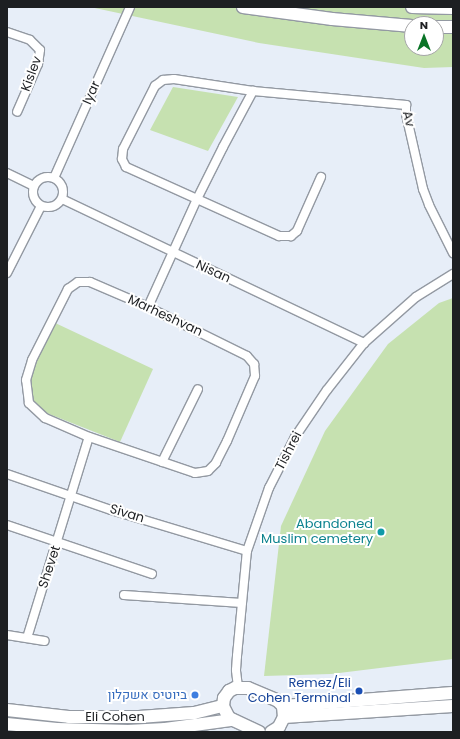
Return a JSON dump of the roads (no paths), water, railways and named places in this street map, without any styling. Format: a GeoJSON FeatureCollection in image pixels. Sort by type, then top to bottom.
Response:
{"type":"FeatureCollection","features":[{"type":"Feature","properties":{"kind":"street","name":"Iyar"},"geometry":{"type":"LineString","coordinates":[[54,178],[130,7]]}},
{"type":"Feature","properties":{"kind":"street"},"geometry":{"type":"LineString","coordinates":[[243,7],[332,19],[404,25]]}},
{"type":"Feature","properties":{"kind":"street"},"geometry":{"type":"LineString","coordinates":[[412,7],[453,8]]}},
{"type":"Feature","properties":{"kind":"street","name":"Kislev"},"geometry":{"type":"LineString","coordinates":[[7,32],[30,40],[40,50],[38,64],[17,112]]}},
{"type":"Feature","properties":{"kind":"street","name":"Av"},"geometry":{"type":"LineString","coordinates":[[321,177],[297,230],[291,236],[279,236],[126,167],[122,159],[123,149],[155,86],[163,80],[174,78],[253,91],[406,105],[406,114],[423,189],[429,205],[453,253]]}},
{"type":"Feature","properties":{"kind":"street"},"geometry":{"type":"LineString","coordinates":[[148,307],[174,254],[197,199],[223,146],[253,91]]}},
{"type":"Feature","properties":{"kind":"street"},"geometry":{"type":"LineString","coordinates":[[7,173],[34,186]]}},
{"type":"Feature","properties":{"kind":"street"},"geometry":{"type":"LineString","coordinates":[[45,178],[54,178],[61,185],[63,190],[62,199],[59,203],[50,207],[41,206],[33,195],[34,186],[45,178]]}},
{"type":"Feature","properties":{"kind":"street","name":"Nisan"},"geometry":{"type":"LineString","coordinates":[[62,199],[174,254],[364,343]]}},
{"type":"Feature","properties":{"kind":"street"},"geometry":{"type":"LineString","coordinates":[[7,273],[41,206]]}},
{"type":"Feature","properties":{"kind":"street","name":"Tishrei"},"geometry":{"type":"LineString","coordinates":[[238,687],[236,670],[247,551],[269,488],[295,437],[327,390],[364,343],[416,297],[453,274]]}},
{"type":"Feature","properties":{"kind":"street","name":"Marheshvan"},"geometry":{"type":"LineString","coordinates":[[89,437],[45,418],[29,403],[26,380],[32,360],[68,289],[78,282],[90,282],[148,307],[247,356],[254,364],[254,376],[227,441],[216,463],[208,471],[195,473],[162,462]]}},
{"type":"Feature","properties":{"kind":"street"},"geometry":{"type":"LineString","coordinates":[[89,437],[162,462],[198,389]]}},
{"type":"Feature","properties":{"kind":"street","name":"Shevet"},"geometry":{"type":"LineString","coordinates":[[27,638],[58,542],[89,437]]}},
{"type":"Feature","properties":{"kind":"street","name":"Sivan"},"geometry":{"type":"LineString","coordinates":[[7,474],[247,551]]}},
{"type":"Feature","properties":{"kind":"street"},"geometry":{"type":"LineString","coordinates":[[7,525],[152,574]]}},
{"type":"Feature","properties":{"kind":"street"},"geometry":{"type":"LineString","coordinates":[[124,595],[242,603]]}},
{"type":"Feature","properties":{"kind":"street"},"geometry":{"type":"LineString","coordinates":[[7,635],[45,641]]}},
{"type":"Feature","properties":{"kind":"street"},"geometry":{"type":"LineString","coordinates":[[259,732],[232,720],[224,712],[224,698],[229,691],[238,687],[248,688],[272,697],[283,712]]}},
{"type":"Feature","properties":{"kind":"street"},"geometry":{"type":"LineString","coordinates":[[283,712],[453,693]]}},
{"type":"Feature","properties":{"kind":"street","name":"Eli Cohen"},"geometry":{"type":"LineString","coordinates":[[7,710],[69,717],[139,717],[194,713],[223,706]]}},
{"type":"Feature","properties":{"kind":"street"},"geometry":{"type":"LineString","coordinates":[[283,712],[453,706]]}},
{"type":"Feature","properties":{"kind":"street"},"geometry":{"type":"LineString","coordinates":[[271,732],[279,726],[283,712]]}},
{"type":"Feature","properties":{"kind":"street","name":"Eli Cohen"},"geometry":{"type":"LineString","coordinates":[[7,724],[57,729],[128,731],[165,729],[232,720]]}},
{"type":"Feature","properties":{"kind":"place","name":"Abandoned Muslim cemetery"},"geometry":{"type":"Point","coordinates":[381,532]}},
{"type":"Feature","properties":{"kind":"place","name":"Remez/Eli Cohen Terminal"},"geometry":{"type":"Point","coordinates":[359,691]}},
{"type":"Feature","properties":{"kind":"place","name":"ביוטיס אשקלון"},"geometry":{"type":"Point","coordinates":[195,695]}}]}
